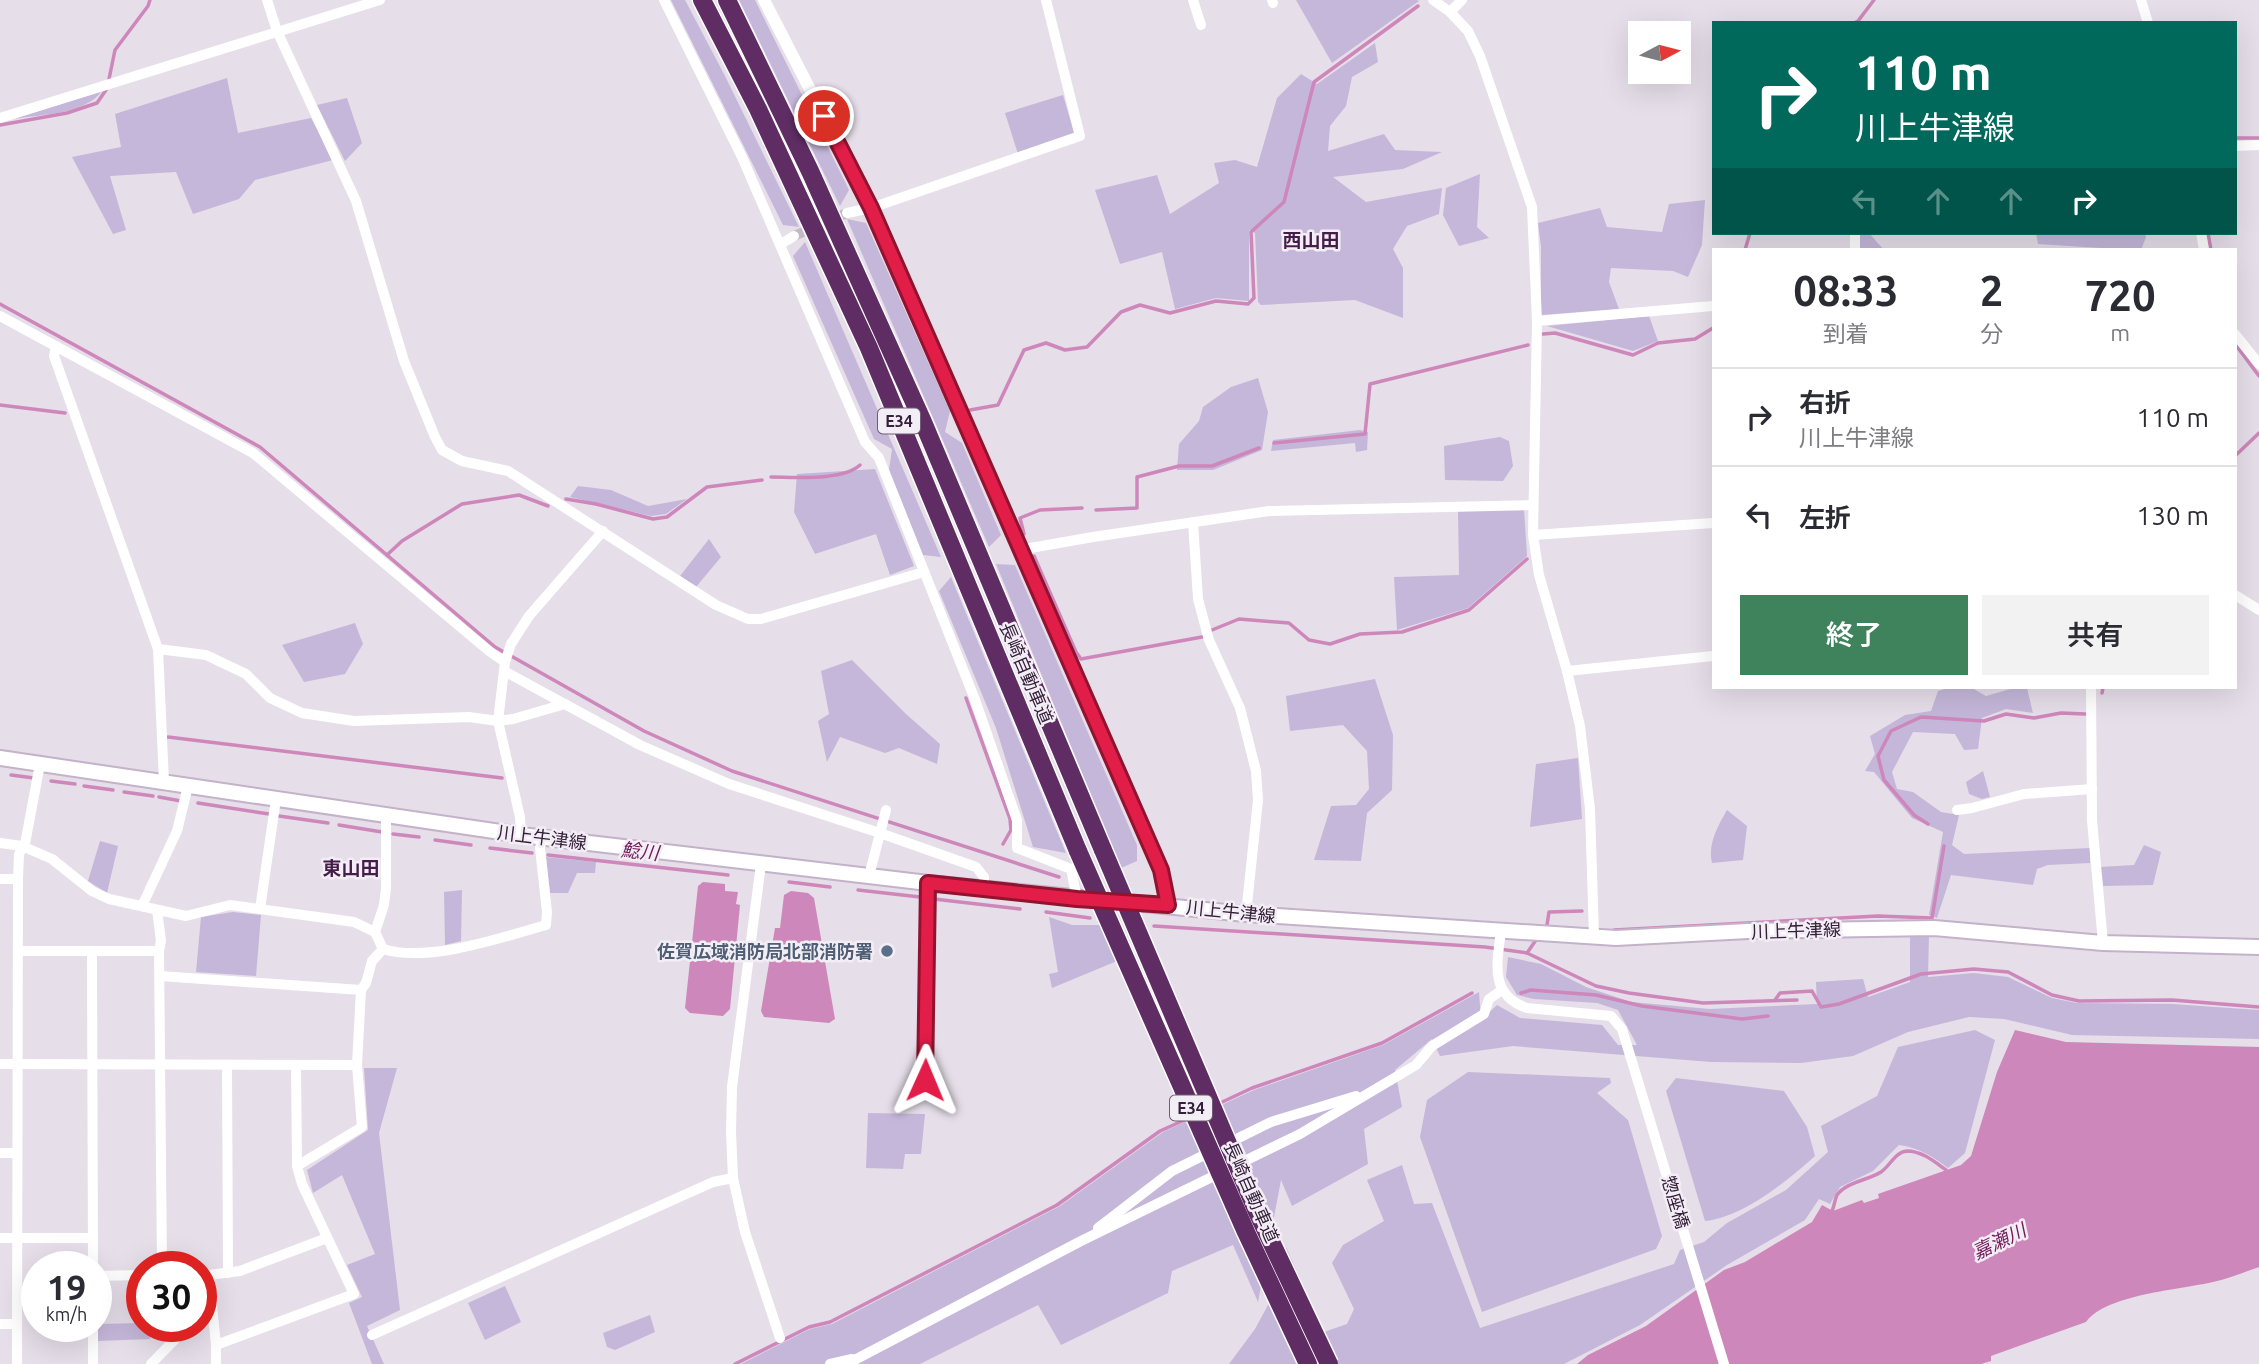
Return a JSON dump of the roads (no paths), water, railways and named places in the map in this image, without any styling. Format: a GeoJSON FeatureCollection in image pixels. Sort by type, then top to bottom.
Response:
{"type":"FeatureCollection","features":[{"type":"Feature","properties":{"kind":"highway","name":"長崎自動車道"},"geometry":{"type":"LineString","coordinates":[[702,0],[758,109],[869,348],[1079,851],[1245,1231],[1308,1364]]}},
{"type":"Feature","properties":{"kind":"highway","name":"長崎自動車道"},"geometry":{"type":"LineString","coordinates":[[727,0],[810,172],[923,422],[1257,1212],[1329,1364]]}},
{"type":"Feature","properties":{"kind":"main road","name":"川上牛津線"},"geometry":{"type":"LineString","coordinates":[[0,758],[542,838],[869,877],[1246,914],[1500,935],[1616,938],[1748,931],[1934,928],[2103,943],[2259,947]]}},
{"type":"Feature","properties":{"kind":"street"},"geometry":{"type":"LineString","coordinates":[[267,0],[277,32],[356,201],[404,361],[442,450],[462,461],[508,471],[716,605],[748,619],[778,616],[924,572]]}},
{"type":"Feature","properties":{"kind":"street"},"geometry":{"type":"LineString","coordinates":[[0,118],[380,0]]}},
{"type":"Feature","properties":{"kind":"street"},"geometry":{"type":"LineString","coordinates":[[664,0],[742,157],[865,442],[879,458],[974,697],[1017,821],[1017,848],[1071,869],[1077,899]]}},
{"type":"Feature","properties":{"kind":"street"},"geometry":{"type":"LineString","coordinates":[[764,0],[871,208],[1161,870],[1168,905]]}},
{"type":"Feature","properties":{"kind":"street"},"geometry":{"type":"LineString","coordinates":[[847,213],[871,208],[1080,136],[1046,0]]}},
{"type":"Feature","properties":{"kind":"street"},"geometry":{"type":"LineString","coordinates":[[1193,0],[1201,25]]}},
{"type":"Feature","properties":{"kind":"street"},"geometry":{"type":"LineString","coordinates":[[1433,0],[1450,12],[1468,31],[1480,56],[1526,185],[1535,230],[1537,321],[1533,536],[1539,575],[1580,726],[1590,809],[1594,937]]}},
{"type":"Feature","properties":{"kind":"street"},"geometry":{"type":"LineString","coordinates":[[1450,12],[1462,0]]}},
{"type":"Feature","properties":{"kind":"street"},"geometry":{"type":"LineString","coordinates":[[2141,0],[2147,21]]}},
{"type":"Feature","properties":{"kind":"street"},"geometry":{"type":"LineString","coordinates":[[2237,146],[2259,145]]}},
{"type":"Feature","properties":{"kind":"street"},"geometry":{"type":"LineString","coordinates":[[781,244],[794,236]]}},
{"type":"Feature","properties":{"kind":"street"},"geometry":{"type":"LineString","coordinates":[[1537,321],[1712,306]]}},
{"type":"Feature","properties":{"kind":"street"},"geometry":{"type":"LineString","coordinates":[[0,316],[253,453],[505,667],[565,704],[640,745],[729,784],[976,867],[984,877],[984,889]]}},
{"type":"Feature","properties":{"kind":"street"},"geometry":{"type":"LineString","coordinates":[[2237,336],[2259,364]]}},
{"type":"Feature","properties":{"kind":"street"},"geometry":{"type":"LineString","coordinates":[[56,346],[54,356],[158,649],[164,782]]}},
{"type":"Feature","properties":{"kind":"street"},"geometry":{"type":"LineString","coordinates":[[1019,550],[1269,512],[1532,505]]}},
{"type":"Feature","properties":{"kind":"street"},"geometry":{"type":"LineString","coordinates":[[1193,522],[1198,599],[1209,640],[1240,708],[1256,771],[1258,800],[1246,914]]}},
{"type":"Feature","properties":{"kind":"street"},"geometry":{"type":"LineString","coordinates":[[1533,536],[1712,523]]}},
{"type":"Feature","properties":{"kind":"street"},"geometry":{"type":"LineString","coordinates":[[521,835],[520,817],[498,721],[511,644],[529,616],[603,531]]}},
{"type":"Feature","properties":{"kind":"street"},"geometry":{"type":"LineString","coordinates":[[2237,596],[2259,610]]}},
{"type":"Feature","properties":{"kind":"street"},"geometry":{"type":"LineString","coordinates":[[158,649],[206,655],[246,674],[270,698],[302,713],[354,721],[469,717],[498,721],[565,704]]}},
{"type":"Feature","properties":{"kind":"street"},"geometry":{"type":"LineString","coordinates":[[1567,671],[1712,656]]}},
{"type":"Feature","properties":{"kind":"street"},"geometry":{"type":"LineString","coordinates":[[2091,689],[2092,789],[2103,943]]}},
{"type":"Feature","properties":{"kind":"street"},"geometry":{"type":"LineString","coordinates":[[18,1364],[18,879],[22,846],[40,764]]}},
{"type":"Feature","properties":{"kind":"street"},"geometry":{"type":"LineString","coordinates":[[142,906],[177,831],[188,786]]}},
{"type":"Feature","properties":{"kind":"street"},"geometry":{"type":"LineString","coordinates":[[1957,810],[2024,794],[2092,789]]}},
{"type":"Feature","properties":{"kind":"street"},"geometry":{"type":"LineString","coordinates":[[260,909],[276,799]]}},
{"type":"Feature","properties":{"kind":"street"},"geometry":{"type":"LineString","coordinates":[[869,877],[886,810]]}},
{"type":"Feature","properties":{"kind":"street"},"geometry":{"type":"LineString","coordinates":[[375,932],[384,905],[386,888],[386,815]]}},
{"type":"Feature","properties":{"kind":"street"},"geometry":{"type":"LineString","coordinates":[[0,843],[22,846],[52,859],[92,891],[109,899],[186,916],[230,905],[354,922],[375,932],[383,949],[401,954],[461,947],[545,925],[547,912],[540,848],[542,838]]}},
{"type":"Feature","properties":{"kind":"street"},"geometry":{"type":"LineString","coordinates":[[761,864],[732,1087],[731,1132],[733,1178],[745,1232],[780,1338]]}},
{"type":"Feature","properties":{"kind":"street"},"geometry":{"type":"LineString","coordinates":[[0,879],[18,879]]}},
{"type":"Feature","properties":{"kind":"street"},"geometry":{"type":"LineString","coordinates":[[925,1080],[928,883]]}},
{"type":"Feature","properties":{"kind":"street"},"geometry":{"type":"LineString","coordinates":[[157,910],[161,941],[162,1251]]}},
{"type":"Feature","properties":{"kind":"street"},"geometry":{"type":"LineString","coordinates":[[847,1364],[1081,1241],[1300,1134],[1416,1065],[1432,1046],[1484,1014],[1489,999],[1502,990],[1496,970],[1500,935]]}},
{"type":"Feature","properties":{"kind":"street"},"geometry":{"type":"LineString","coordinates":[[297,1167],[362,1127],[357,1065],[361,990],[366,983],[372,961],[383,949]]}},
{"type":"Feature","properties":{"kind":"street"},"geometry":{"type":"LineString","coordinates":[[18,951],[159,951]]}},
{"type":"Feature","properties":{"kind":"street"},"geometry":{"type":"LineString","coordinates":[[92,952],[93,1251]]}},
{"type":"Feature","properties":{"kind":"street"},"geometry":{"type":"LineString","coordinates":[[160,976],[361,990]]}},
{"type":"Feature","properties":{"kind":"street","name":"惣座橋"},"geometry":{"type":"LineString","coordinates":[[1502,990],[1514,1003],[1527,1008],[1611,1016],[1622,1029],[1724,1364]]}},
{"type":"Feature","properties":{"kind":"street"},"geometry":{"type":"LineString","coordinates":[[0,1064],[357,1065]]}},
{"type":"Feature","properties":{"kind":"street"},"geometry":{"type":"LineString","coordinates":[[227,1065],[228,1273]]}},
{"type":"Feature","properties":{"kind":"street"},"geometry":{"type":"LineString","coordinates":[[216,1345],[354,1294],[302,1184],[297,1167],[296,1065]]}},
{"type":"Feature","properties":{"kind":"street"},"geometry":{"type":"LineString","coordinates":[[1081,1241],[1171,1171],[1271,1122],[1374,1091]]}},
{"type":"Feature","properties":{"kind":"street"},"geometry":{"type":"LineString","coordinates":[[0,1153],[18,1153]]}},
{"type":"Feature","properties":{"kind":"street"},"geometry":{"type":"LineString","coordinates":[[372,1335],[713,1182],[733,1178]]}},
{"type":"Feature","properties":{"kind":"street"},"geometry":{"type":"LineString","coordinates":[[0,1238],[93,1238]]}},
{"type":"Feature","properties":{"kind":"street"},"geometry":{"type":"LineString","coordinates":[[217,1274],[240,1271],[327,1238]]}},
{"type":"Feature","properties":{"kind":"street"},"geometry":{"type":"LineString","coordinates":[[0,1324],[18,1324]]}},
{"type":"Feature","properties":{"kind":"street"},"geometry":{"type":"LineString","coordinates":[[93,1342],[93,1364]]}},
{"type":"Feature","properties":{"kind":"street"},"geometry":{"type":"LineString","coordinates":[[151,1364],[172,1342]]}},
{"type":"Feature","properties":{"kind":"street"},"geometry":{"type":"LineString","coordinates":[[216,1342],[216,1364]]}},
{"type":"Feature","properties":{"kind":"street"},"geometry":{"type":"LineString","coordinates":[[830,1364],[860,1358]]}},
{"type":"Feature","properties":{"kind":"water"},"geometry":{"type":"Polygon","coordinates":[[[703,882],[725,884],[725,891],[738,892],[736,904],[740,905],[730,1009],[723,1016],[690,1013],[685,1008],[698,886],[703,882]]]}},
{"type":"Feature","properties":{"kind":"water"},"geometry":{"type":"Polygon","coordinates":[[[791,891],[808,893],[814,898],[835,1019],[829,1023],[764,1017],[761,1011],[775,928],[780,928],[784,895],[791,891]]]}},
{"type":"Feature","properties":{"kind":"water","name":"嘉瀬川"},"geometry":{"type":"Polygon","coordinates":[[[2015,1030],[2066,1042],[2259,1047],[2259,1267],[2219,1281],[2126,1299],[2096,1313],[2086,1322],[1991,1356],[1991,1361],[1981,1364],[1577,1364],[1588,1355],[1646,1326],[1724,1270],[1745,1262],[1812,1222],[1822,1205],[1833,1211],[1862,1200],[1864,1203],[1879,1198],[1878,1194],[1961,1165],[1971,1156],[1997,1072],[2015,1030]]]}},
{"type":"Feature","properties":{"kind":"waterway"},"geometry":{"type":"LineString","coordinates":[[109,79],[115,50],[150,0]]}},
{"type":"Feature","properties":{"kind":"waterway"},"geometry":{"type":"LineString","coordinates":[[1858,21],[1874,0]]}},
{"type":"Feature","properties":{"kind":"waterway"},"geometry":{"type":"LineString","coordinates":[[970,410],[998,405],[1024,350],[1046,343],[1065,350],[1087,347],[1121,312],[1140,305],[1170,313],[1216,301],[1248,304],[1254,298],[1251,232],[1284,202],[1314,82],[1418,6]]}},
{"type":"Feature","properties":{"kind":"waterway"},"geometry":{"type":"LineString","coordinates":[[0,125],[67,113],[97,103],[106,90]]}},
{"type":"Feature","properties":{"kind":"waterway"},"geometry":{"type":"LineString","coordinates":[[2237,138],[2259,138]]}},
{"type":"Feature","properties":{"kind":"waterway"},"geometry":{"type":"LineString","coordinates":[[1746,248],[1749,235]]}},
{"type":"Feature","properties":{"kind":"waterway"},"geometry":{"type":"LineString","coordinates":[[2208,235],[2211,248]]}},
{"type":"Feature","properties":{"kind":"waterway"},"geometry":{"type":"LineString","coordinates":[[0,304],[260,447],[495,647],[644,731],[732,771],[1059,877]]}},
{"type":"Feature","properties":{"kind":"waterway"},"geometry":{"type":"LineString","coordinates":[[1543,334],[1555,333],[1633,355],[1658,343],[1695,339],[1712,329]]}},
{"type":"Feature","properties":{"kind":"waterway"},"geometry":{"type":"LineString","coordinates":[[1274,443],[1365,434],[1370,384],[1528,345]]}},
{"type":"Feature","properties":{"kind":"waterway"},"geometry":{"type":"LineString","coordinates":[[2237,347],[2259,376]]}},
{"type":"Feature","properties":{"kind":"waterway"},"geometry":{"type":"LineString","coordinates":[[0,405],[65,413]]}},
{"type":"Feature","properties":{"kind":"waterway"},"geometry":{"type":"LineString","coordinates":[[2237,454],[2259,433]]}},
{"type":"Feature","properties":{"kind":"waterway"},"geometry":{"type":"LineString","coordinates":[[1096,510],[1137,508],[1137,477],[1179,466],[1212,466],[1259,448]]}},
{"type":"Feature","properties":{"kind":"waterway"},"geometry":{"type":"LineString","coordinates":[[771,477],[831,476],[860,465]]}},
{"type":"Feature","properties":{"kind":"waterway"},"geometry":{"type":"LineString","coordinates":[[566,499],[653,519],[667,517],[707,487],[762,480]]}},
{"type":"Feature","properties":{"kind":"waterway"},"geometry":{"type":"LineString","coordinates":[[387,555],[402,541],[462,504],[519,495],[548,506]]}},
{"type":"Feature","properties":{"kind":"waterway"},"geometry":{"type":"LineString","coordinates":[[1024,534],[1020,518],[1040,510],[1082,508]]}},
{"type":"Feature","properties":{"kind":"waterway"},"geometry":{"type":"LineString","coordinates":[[1034,556],[1081,659],[1202,637]]}},
{"type":"Feature","properties":{"kind":"waterway"},"geometry":{"type":"LineString","coordinates":[[1212,630],[1239,619],[1289,623],[1309,640],[1330,644],[1360,634],[1402,632],[1469,610],[1527,559]]}},
{"type":"Feature","properties":{"kind":"waterway"},"geometry":{"type":"LineString","coordinates":[[2102,693],[2103,689]]}},
{"type":"Feature","properties":{"kind":"waterway"},"geometry":{"type":"LineString","coordinates":[[966,698],[1010,819],[1011,830],[1003,844]]}},
{"type":"Feature","properties":{"kind":"waterway"},"geometry":{"type":"LineString","coordinates":[[1928,824],[1914,815],[1884,780],[1878,756],[1891,731],[1921,717],[1984,721],[2006,714],[2034,718],[2061,713],[2085,714]]}},
{"type":"Feature","properties":{"kind":"waterway"},"geometry":{"type":"LineString","coordinates":[[168,737],[502,778]]}},
{"type":"Feature","properties":{"kind":"waterway","name":"鯰川"},"geometry":{"type":"LineString","coordinates":[[11,775],[34,778]]}},
{"type":"Feature","properties":{"kind":"waterway","name":"鯰川"},"geometry":{"type":"LineString","coordinates":[[51,781],[75,784]]}},
{"type":"Feature","properties":{"kind":"waterway","name":"鯰川"},"geometry":{"type":"LineString","coordinates":[[84,786],[113,790]]}},
{"type":"Feature","properties":{"kind":"waterway","name":"鯰川"},"geometry":{"type":"LineString","coordinates":[[124,792],[153,796]]}},
{"type":"Feature","properties":{"kind":"waterway","name":"鯰川"},"geometry":{"type":"LineString","coordinates":[[159,797],[181,801]]}},
{"type":"Feature","properties":{"kind":"waterway","name":"鯰川"},"geometry":{"type":"LineString","coordinates":[[198,803],[269,814]]}},
{"type":"Feature","properties":{"kind":"waterway","name":"鯰川"},"geometry":{"type":"LineString","coordinates":[[279,816],[328,823]]}},
{"type":"Feature","properties":{"kind":"waterway","name":"鯰川"},"geometry":{"type":"LineString","coordinates":[[339,825],[382,832]]}},
{"type":"Feature","properties":{"kind":"waterway","name":"鯰川"},"geometry":{"type":"LineString","coordinates":[[393,834],[419,837]]}},
{"type":"Feature","properties":{"kind":"waterway","name":"鯰川"},"geometry":{"type":"LineString","coordinates":[[435,840],[471,845]]}},
{"type":"Feature","properties":{"kind":"waterway"},"geometry":{"type":"LineString","coordinates":[[1614,930],[1878,916],[1932,918],[1944,846]]}},
{"type":"Feature","properties":{"kind":"waterway","name":"鯰川"},"geometry":{"type":"LineString","coordinates":[[490,848],[532,853]]}},
{"type":"Feature","properties":{"kind":"waterway","name":"鯰川"},"geometry":{"type":"LineString","coordinates":[[548,855],[728,875]]}},
{"type":"Feature","properties":{"kind":"waterway","name":"鯰川"},"geometry":{"type":"LineString","coordinates":[[789,882],[830,887]]}},
{"type":"Feature","properties":{"kind":"waterway","name":"鯰川"},"geometry":{"type":"LineString","coordinates":[[858,890],[920,897]]}},
{"type":"Feature","properties":{"kind":"waterway","name":"鯰川"},"geometry":{"type":"LineString","coordinates":[[934,899],[1020,909]]}},
{"type":"Feature","properties":{"kind":"waterway"},"geometry":{"type":"LineString","coordinates":[[1547,925],[1549,912],[1582,911]]}},
{"type":"Feature","properties":{"kind":"waterway","name":"鯰川"},"geometry":{"type":"LineString","coordinates":[[1046,912],[1090,918]]}},
{"type":"Feature","properties":{"kind":"waterway"},"geometry":{"type":"LineString","coordinates":[[1154,926],[1485,947],[1527,953],[1596,986],[1629,993],[1703,1003],[1797,1000]]}},
{"type":"Feature","properties":{"kind":"waterway"},"geometry":{"type":"LineString","coordinates":[[1527,953],[1536,940]]}},
{"type":"Feature","properties":{"kind":"waterway"},"geometry":{"type":"LineString","coordinates":[[1775,1000],[1780,993],[1812,991],[1821,1007],[1839,1004],[1921,974],[1974,969],[2008,972],[2052,995],[2079,1001],[2172,1000],[2259,1007]]}},
{"type":"Feature","properties":{"kind":"waterway"},"geometry":{"type":"LineString","coordinates":[[1521,993],[1531,990],[1596,995],[1642,1006],[1742,1019],[1768,1016]]}},
{"type":"Feature","properties":{"kind":"waterway"},"geometry":{"type":"LineString","coordinates":[[1218,1104],[1252,1088],[1382,1043],[1472,993]]}},
{"type":"Feature","properties":{"kind":"waterway"},"geometry":{"type":"LineString","coordinates":[[735,1364],[809,1327],[830,1322],[1057,1205],[1160,1131],[1189,1118]]}},
{"type":"Feature","properties":{"kind":"waterway"},"geometry":{"type":"LineString","coordinates":[[1832,1211],[1841,1191],[1881,1172],[1903,1152],[1913,1151],[1923,1155],[1946,1170]]}},
{"type":"Feature","properties":{"kind":"tunnel"},"geometry":{"type":"LineString","coordinates":[[794,236],[847,213]]}},
{"type":"Feature","properties":{"kind":"place","name":"佐賀広域消防局北部消防署"},"geometry":{"type":"Point","coordinates":[887,951]}},
{"type":"Feature","properties":{"kind":"district","name":"西山田"},"geometry":{"type":"Point","coordinates":[1311,240]}},
{"type":"Feature","properties":{"kind":"district","name":"東山田"},"geometry":{"type":"Point","coordinates":[351,868]}}]}
